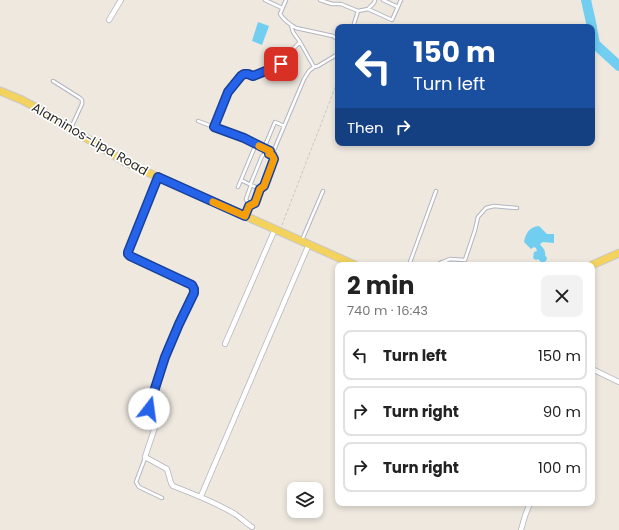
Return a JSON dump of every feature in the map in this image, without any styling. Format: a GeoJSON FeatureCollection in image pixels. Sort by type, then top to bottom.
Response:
{"type":"FeatureCollection","features":[{"type":"Feature","properties":{"kind":"main road","name":"Alaminos-Lipa Road"},"geometry":{"type":"LineString","coordinates":[[0,91],[39,109],[125,162],[348,262]]}},
{"type":"Feature","properties":{"kind":"main road"},"geometry":{"type":"LineString","coordinates":[[595,265],[616,255]]}},
{"type":"Feature","properties":{"kind":"street"},"geometry":{"type":"LineString","coordinates":[[109,20],[120,0]]}},
{"type":"Feature","properties":{"kind":"street"},"geometry":{"type":"LineString","coordinates":[[158,177],[128,254],[192,285],[194,293],[165,357],[149,407],[157,421],[145,457],[167,469],[172,485],[201,496],[235,514],[252,527]]}},
{"type":"Feature","properties":{"kind":"street"},"geometry":{"type":"LineString","coordinates":[[225,344],[277,230]]}},
{"type":"Feature","properties":{"kind":"street"},"geometry":{"type":"LineString","coordinates":[[201,496],[309,244]]}},
{"type":"Feature","properties":{"kind":"street"},"geometry":{"type":"LineString","coordinates":[[595,370],[619,382]]}},
{"type":"Feature","properties":{"kind":"street"},"geometry":{"type":"LineString","coordinates":[[521,530],[529,506]]}},
{"type":"Feature","properties":{"kind":"lane"},"geometry":{"type":"LineString","coordinates":[[265,0],[282,8]]}},
{"type":"Feature","properties":{"kind":"lane"},"geometry":{"type":"LineString","coordinates":[[286,0],[280,14],[291,25],[296,28],[335,38]]}},
{"type":"Feature","properties":{"kind":"lane"},"geometry":{"type":"LineString","coordinates":[[320,0],[332,4],[341,4],[358,12],[368,9],[375,0]]}},
{"type":"Feature","properties":{"kind":"lane"},"geometry":{"type":"LineString","coordinates":[[383,0],[398,7]]}},
{"type":"Feature","properties":{"kind":"lane"},"geometry":{"type":"LineString","coordinates":[[368,9],[392,20],[401,0]]}},
{"type":"Feature","properties":{"kind":"lane"},"geometry":{"type":"LineString","coordinates":[[354,24],[358,12]]}},
{"type":"Feature","properties":{"kind":"lane"},"geometry":{"type":"LineString","coordinates":[[291,25],[293,32],[314,68]]}},
{"type":"Feature","properties":{"kind":"lane"},"geometry":{"type":"LineString","coordinates":[[214,127],[228,92],[241,76],[248,74],[253,76],[278,66],[300,42]]}},
{"type":"Feature","properties":{"kind":"lane"},"geometry":{"type":"LineString","coordinates":[[249,206],[246,199],[251,181],[262,156],[274,150],[304,79],[309,71],[335,56]]}},
{"type":"Feature","properties":{"kind":"lane"},"geometry":{"type":"LineString","coordinates":[[53,81],[82,100],[82,104],[71,129]]}},
{"type":"Feature","properties":{"kind":"lane"},"geometry":{"type":"LineString","coordinates":[[198,120],[264,148],[270,152],[274,159],[255,203],[249,206],[245,216]]}},
{"type":"Feature","properties":{"kind":"lane"},"geometry":{"type":"LineString","coordinates":[[264,148],[275,122],[284,126]]}},
{"type":"Feature","properties":{"kind":"lane"},"geometry":{"type":"LineString","coordinates":[[238,187],[256,144]]}},
{"type":"Feature","properties":{"kind":"lane"},"geometry":{"type":"LineString","coordinates":[[241,180],[260,189]]}},
{"type":"Feature","properties":{"kind":"lane"},"geometry":{"type":"LineString","coordinates":[[302,241],[323,191]]}},
{"type":"Feature","properties":{"kind":"lane"},"geometry":{"type":"LineString","coordinates":[[410,262],[436,191]]}},
{"type":"Feature","properties":{"kind":"lane"},"geometry":{"type":"LineString","coordinates":[[444,262],[450,259],[465,260],[478,216],[486,208],[494,206],[517,208]]}},
{"type":"Feature","properties":{"kind":"lane"},"geometry":{"type":"LineString","coordinates":[[145,457],[136,482],[140,488],[162,498]]}},
{"type":"Feature","properties":{"kind":"path"},"geometry":{"type":"LineString","coordinates":[[277,230],[335,87]]}},
{"type":"Feature","properties":{"kind":"water"},"geometry":{"type":"Polygon","coordinates":[[[258,22],[269,26],[262,45],[252,41],[258,22]]]}},
{"type":"Feature","properties":{"kind":"water"},"geometry":{"type":"Polygon","coordinates":[[[539,226],[547,234],[554,234],[554,243],[543,242],[540,244],[547,258],[544,262],[533,258],[534,252],[537,251],[536,248],[534,247],[531,249],[524,242],[528,231],[539,226]]]}},
{"type":"Feature","properties":{"kind":"waterway"},"geometry":{"type":"LineString","coordinates":[[586,0],[591,24]]}},
{"type":"Feature","properties":{"kind":"waterway"},"geometry":{"type":"LineString","coordinates":[[595,44],[619,66]]}},
{"type":"Feature","properties":{"kind":"slow traffic"},"geometry":{"type":"LineString","coordinates":[[213,202],[245,216],[249,206],[255,203],[260,189],[264,186],[274,159],[272,155],[269,154],[270,151],[259,146]]}},
{"type":"Feature","properties":{"kind":"route"},"geometry":{"type":"LineString","coordinates":[[149,409],[165,357],[194,293],[194,289],[192,285],[130,256],[128,252],[158,177],[245,216],[249,206],[255,203],[260,189],[264,186],[274,159],[272,155],[269,154],[270,151],[244,138],[214,127],[228,92],[241,76],[244,74],[253,76],[281,64]]}}]}
